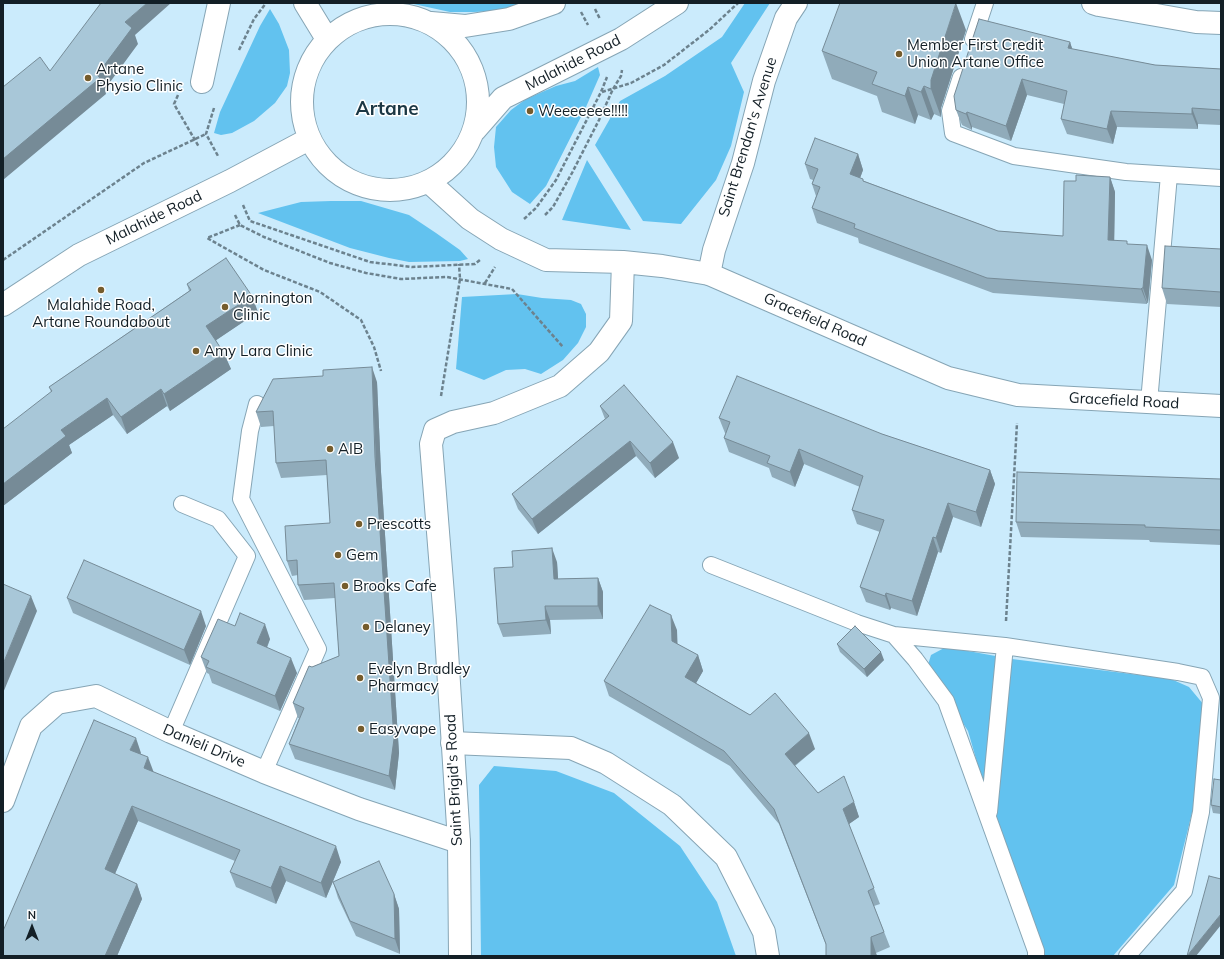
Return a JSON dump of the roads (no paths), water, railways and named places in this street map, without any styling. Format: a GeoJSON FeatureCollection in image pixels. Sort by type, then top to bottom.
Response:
{"type":"FeatureCollection","features":[{"type":"Feature","properties":{"kind":"street"},"geometry":{"type":"LineString","coordinates":[[202,82],[220,3]]}},
{"type":"Feature","properties":{"kind":"street"},"geometry":{"type":"LineString","coordinates":[[305,3],[328,40]]}},
{"type":"Feature","properties":{"kind":"street"},"geometry":{"type":"LineString","coordinates":[[429,23],[465,26],[509,19],[554,3]]}},
{"type":"Feature","properties":{"kind":"street","name":"Malahide Road"},"geometry":{"type":"LineString","coordinates":[[475,130],[503,98],[621,39],[677,3]]}},
{"type":"Feature","properties":{"kind":"street","name":"Saint Brendan's Avenue"},"geometry":{"type":"LineString","coordinates":[[709,274],[714,250],[742,163],[764,80],[786,18],[796,3]]}},
{"type":"Feature","properties":{"kind":"street"},"geometry":{"type":"LineString","coordinates":[[1093,3],[1196,22],[1221,23]]}},
{"type":"Feature","properties":{"kind":"street"},"geometry":{"type":"LineString","coordinates":[[394,13],[412,16],[429,23],[456,42],[471,64],[479,96],[475,130],[467,147],[453,165],[429,182],[405,190],[381,191],[365,188],[346,180],[329,167],[318,154],[309,139],[302,110],[302,90],[308,69],[316,53],[328,40],[353,22],[373,16],[394,13]]}},
{"type":"Feature","properties":{"kind":"street","name":"Malahide Road"},"geometry":{"type":"LineString","coordinates":[[3,305],[79,255],[230,181],[309,139]]}},
{"type":"Feature","properties":{"kind":"street","name":"Gracefield Road"},"geometry":{"type":"LineString","coordinates":[[429,182],[470,218],[501,239],[546,260],[623,262],[662,266],[709,274],[948,378],[1018,395],[1221,406]]}},
{"type":"Feature","properties":{"kind":"street","name":"Saint Brigid's Road"},"geometry":{"type":"LineString","coordinates":[[460,956],[459,842],[445,620],[431,444],[436,430],[453,422],[494,413],[560,386],[599,352],[620,321],[623,262]]}},
{"type":"Feature","properties":{"kind":"street","name":"Danieli Drive"},"geometry":{"type":"LineString","coordinates":[[3,801],[31,726],[57,703],[96,696],[171,732],[264,772],[359,809],[459,842]]}},
{"type":"Feature","properties":{"kind":"street"},"geometry":{"type":"LineString","coordinates":[[452,743],[571,748],[606,762],[672,805],[726,857],[764,932],[768,956]]}},
{"type":"Feature","properties":{"kind":"lane"},"geometry":{"type":"LineString","coordinates":[[985,3],[950,111],[953,133],[1014,156],[1126,172],[1221,178]]}},
{"type":"Feature","properties":{"kind":"lane"},"geometry":{"type":"LineString","coordinates":[[1149,402],[1169,175]]}},
{"type":"Feature","properties":{"kind":"lane"},"geometry":{"type":"LineString","coordinates":[[257,404],[250,431],[241,499],[318,649],[264,772]]}},
{"type":"Feature","properties":{"kind":"lane"},"geometry":{"type":"LineString","coordinates":[[171,732],[247,556],[218,519],[182,504]]}},
{"type":"Feature","properties":{"kind":"lane"},"geometry":{"type":"LineString","coordinates":[[711,565],[857,624],[894,635],[1005,646],[1178,672],[1202,677],[1211,698],[1201,812],[1184,892],[1127,956]]}},
{"type":"Feature","properties":{"kind":"lane"},"geometry":{"type":"LineString","coordinates":[[894,635],[915,659],[946,701],[1036,951],[1036,956]]}},
{"type":"Feature","properties":{"kind":"lane"},"geometry":{"type":"LineString","coordinates":[[989,818],[1005,646]]}},
{"type":"Feature","properties":{"kind":"place","name":"Member First Credit Union Artane Office"},"geometry":{"type":"Point","coordinates":[899,54]}},
{"type":"Feature","properties":{"kind":"place","name":"Artane Physio Clinic"},"geometry":{"type":"Point","coordinates":[88,78]}},
{"type":"Feature","properties":{"kind":"place","name":"Weeeeeee!!!!!"},"geometry":{"type":"Point","coordinates":[530,111]}},
{"type":"Feature","properties":{"kind":"place","name":"Malahide Road, Artane Roundabout"},"geometry":{"type":"Point","coordinates":[101,290]}},
{"type":"Feature","properties":{"kind":"place","name":"Mornington Clinic"},"geometry":{"type":"Point","coordinates":[225,307]}},
{"type":"Feature","properties":{"kind":"place","name":"Amy Lara Clinic"},"geometry":{"type":"Point","coordinates":[196,351]}},
{"type":"Feature","properties":{"kind":"place","name":"AIB"},"geometry":{"type":"Point","coordinates":[330,449]}},
{"type":"Feature","properties":{"kind":"place","name":"Prescotts"},"geometry":{"type":"Point","coordinates":[359,524]}},
{"type":"Feature","properties":{"kind":"place","name":"Gem"},"geometry":{"type":"Point","coordinates":[338,555]}},
{"type":"Feature","properties":{"kind":"place","name":"Brooks Cafe"},"geometry":{"type":"Point","coordinates":[345,586]}},
{"type":"Feature","properties":{"kind":"place","name":"Delaney"},"geometry":{"type":"Point","coordinates":[366,627]}},
{"type":"Feature","properties":{"kind":"place","name":"Evelyn Bradley Pharmacy"},"geometry":{"type":"Point","coordinates":[360,678]}},
{"type":"Feature","properties":{"kind":"place","name":"Easyvape"},"geometry":{"type":"Point","coordinates":[361,729]}},
{"type":"Feature","properties":{"kind":"district","name":"Artane"},"geometry":{"type":"Point","coordinates":[387,109]}}]}
